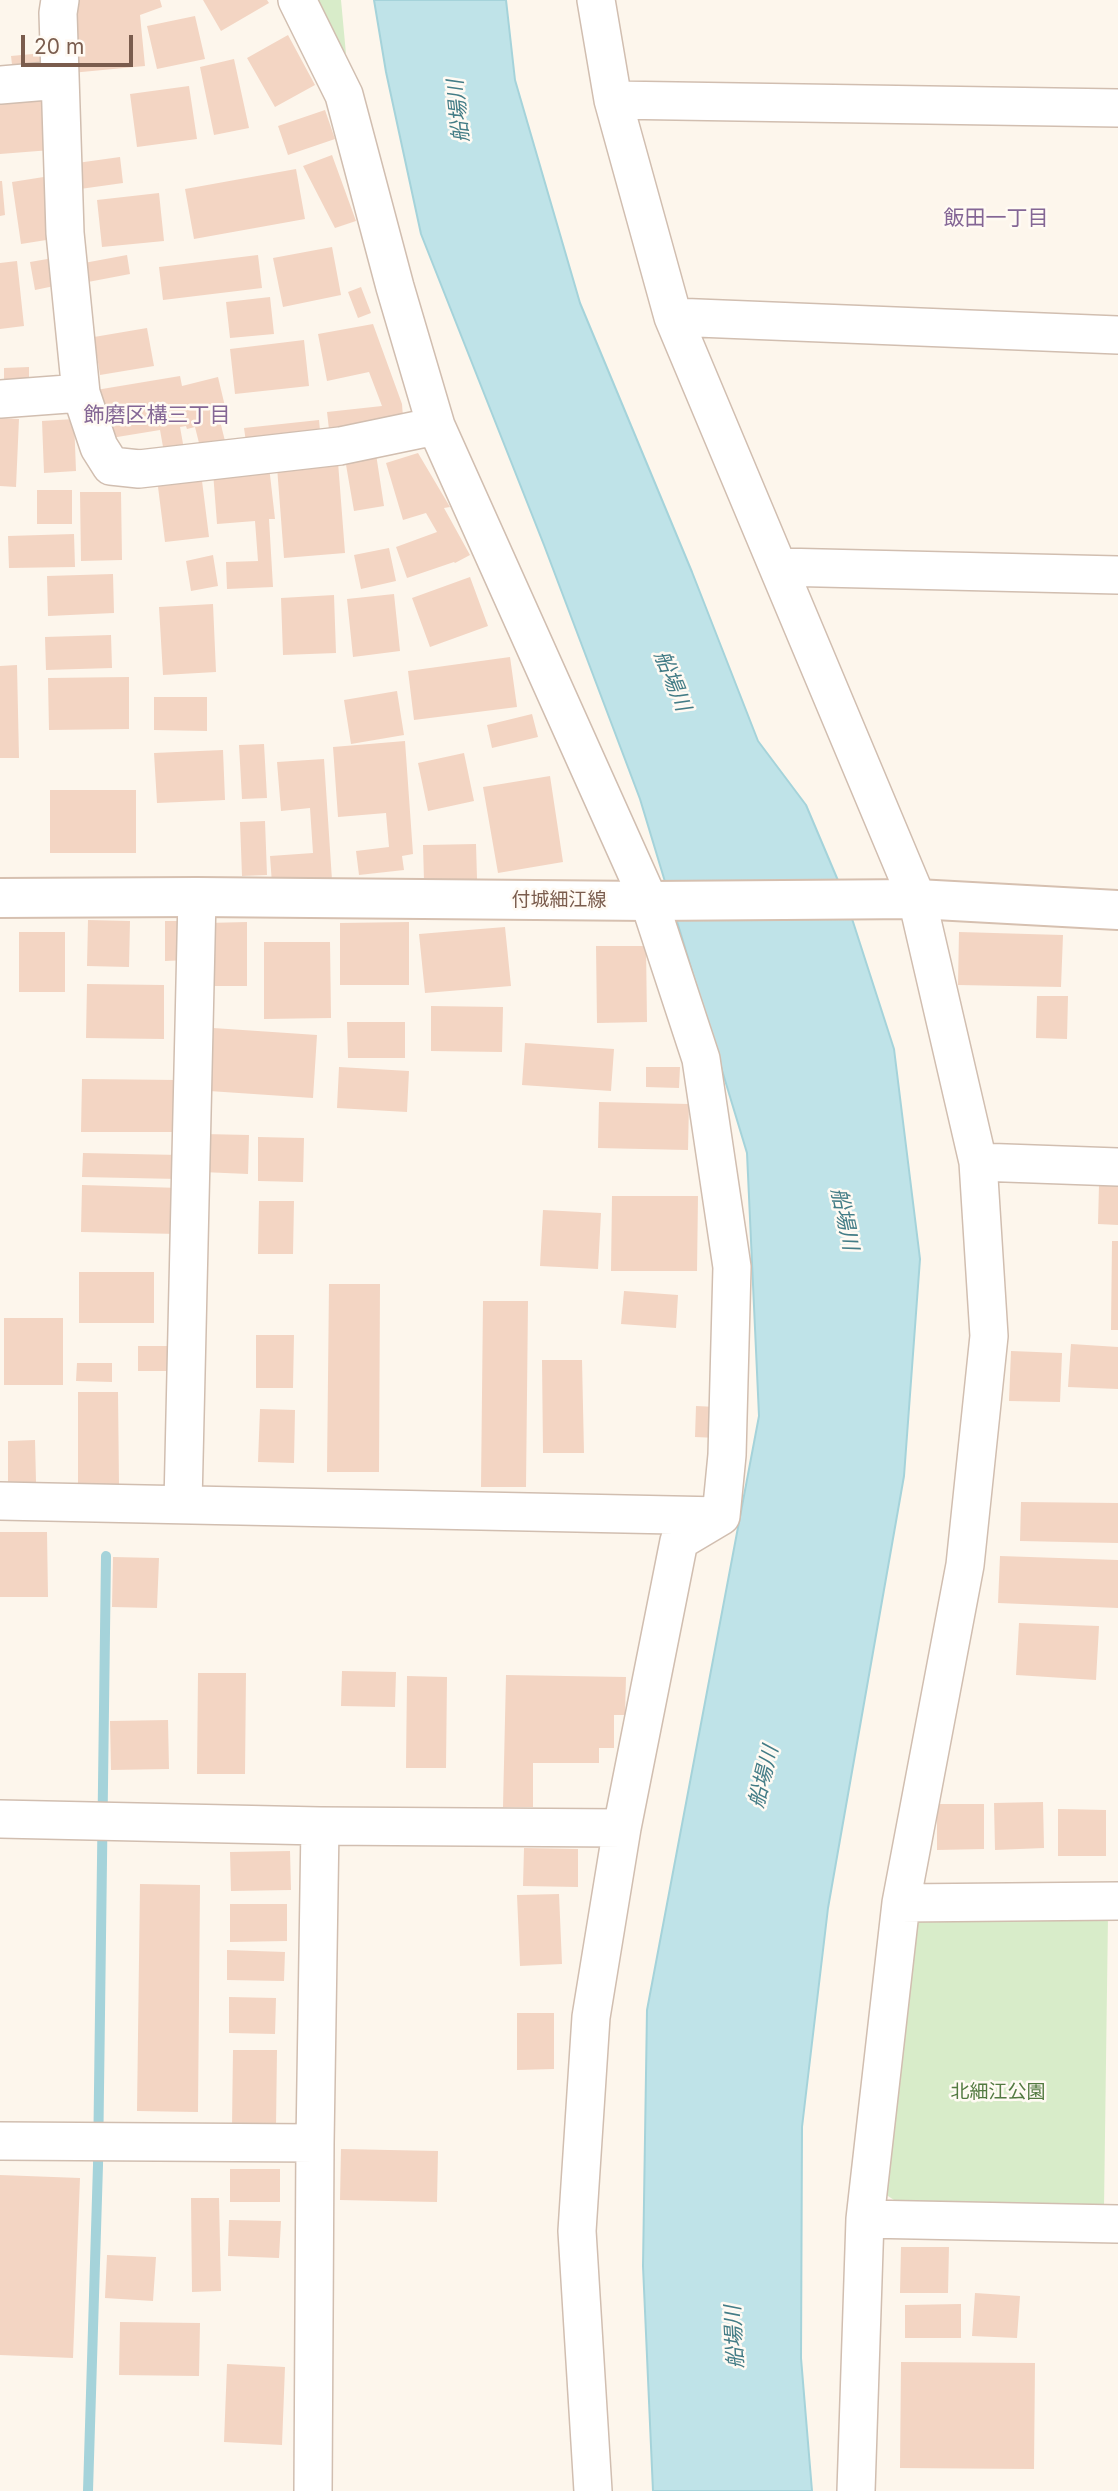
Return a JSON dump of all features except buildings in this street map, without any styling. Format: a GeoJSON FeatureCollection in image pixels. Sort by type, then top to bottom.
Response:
{"type":"FeatureCollection","features":[{"type":"Feature","properties":{"kind":"main road","name":"付城細江線"},"geometry":{"type":"LineString","coordinates":[[0,898],[657,901],[917,899],[1118,910]]}},
{"type":"Feature","properties":{"kind":"street"},"geometry":{"type":"LineString","coordinates":[[60,0],[58,13],[65,233],[81,393],[99,447],[111,466],[139,470],[340,446],[436,426]]}},
{"type":"Feature","properties":{"kind":"street"},"geometry":{"type":"LineString","coordinates":[[297,0],[344,95],[395,287],[436,426],[657,901],[701,1059],[732,1267],[727,1455],[720,1516]]}},
{"type":"Feature","properties":{"kind":"street"},"geometry":{"type":"LineString","coordinates":[[596,0],[613,100],[673,317],[917,899],[978,1162],[989,1336],[965,1565],[901,1903],[865,2220],[856,2491]]}},
{"type":"Feature","properties":{"kind":"street"},"geometry":{"type":"LineString","coordinates":[[0,85],[60,80]]}},
{"type":"Feature","properties":{"kind":"street"},"geometry":{"type":"LineString","coordinates":[[613,100],[1118,108]]}},
{"type":"Feature","properties":{"kind":"street"},"geometry":{"type":"LineString","coordinates":[[673,317],[1118,335]]}},
{"type":"Feature","properties":{"kind":"street"},"geometry":{"type":"LineString","coordinates":[[0,399],[81,393]]}},
{"type":"Feature","properties":{"kind":"street"},"geometry":{"type":"LineString","coordinates":[[779,568],[1118,575]]}},
{"type":"Feature","properties":{"kind":"street"},"geometry":{"type":"LineString","coordinates":[[183,1503],[197,897]]}},
{"type":"Feature","properties":{"kind":"street"},"geometry":{"type":"LineString","coordinates":[[978,1162],[1118,1167]]}},
{"type":"Feature","properties":{"kind":"street"},"geometry":{"type":"LineString","coordinates":[[0,1501],[720,1516]]}},
{"type":"Feature","properties":{"kind":"street"},"geometry":{"type":"LineString","coordinates":[[593,2491],[577,2231],[590,2017],[622,1828],[679,1541],[720,1516]]}},
{"type":"Feature","properties":{"kind":"street"},"geometry":{"type":"LineString","coordinates":[[0,1819],[320,1826],[622,1828]]}},
{"type":"Feature","properties":{"kind":"street"},"geometry":{"type":"LineString","coordinates":[[313,2491],[320,1826]]}},
{"type":"Feature","properties":{"kind":"street"},"geometry":{"type":"LineString","coordinates":[[901,1903],[1118,1901]]}},
{"type":"Feature","properties":{"kind":"street"},"geometry":{"type":"LineString","coordinates":[[0,2141],[315,2143]]}},
{"type":"Feature","properties":{"kind":"street"},"geometry":{"type":"LineString","coordinates":[[865,2220],[1118,2224]]}},
{"type":"Feature","properties":{"kind":"green space"},"geometry":{"type":"Polygon","coordinates":[[[312,0],[341,0],[346,54],[312,0]]]}},
{"type":"Feature","properties":{"kind":"green space","name":"北細江公園"},"geometry":{"type":"Polygon","coordinates":[[[1108,1916],[1104,2208],[897,2202],[885,2194],[911,1927],[920,1917],[1108,1916]]]}},
{"type":"Feature","properties":{"kind":"water","name":"船場川"},"geometry":{"type":"Polygon","coordinates":[[[374,0],[506,0],[515,80],[580,303],[692,572],[758,741],[806,805],[845,897],[894,1049],[920,1259],[904,1476],[828,1908],[802,2127],[801,2358],[812,2491],[653,2491],[643,2266],[647,2010],[759,1416],[747,1153],[640,799],[544,545],[421,234],[386,72],[374,0]]]}},
{"type":"Feature","properties":{"kind":"waterway"},"geometry":{"type":"LineString","coordinates":[[88,2491],[98,2165],[106,1556]]}},
{"type":"Feature","properties":{"kind":"district","name":"飯田一丁目"},"geometry":{"type":"Point","coordinates":[996,219]}},
{"type":"Feature","properties":{"kind":"district","name":"飾磨区構三丁目"},"geometry":{"type":"Point","coordinates":[157,416]}}]}
